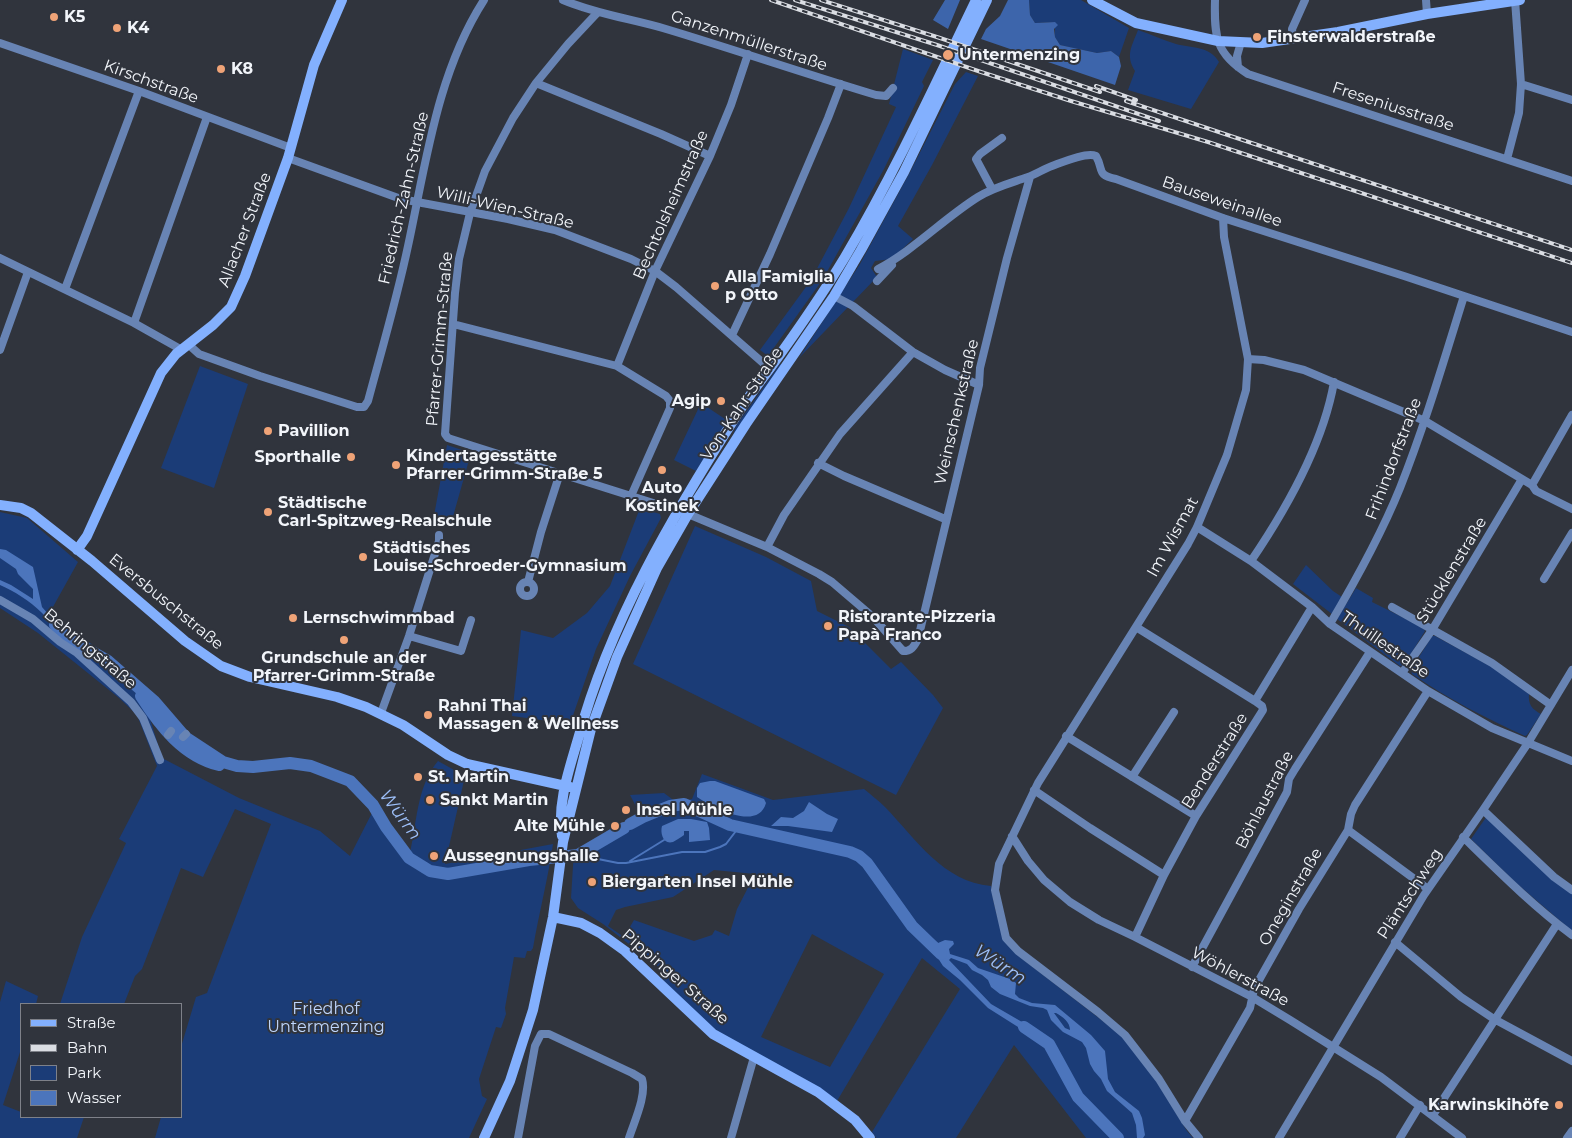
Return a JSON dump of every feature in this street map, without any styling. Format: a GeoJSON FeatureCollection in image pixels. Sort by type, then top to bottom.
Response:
{"type":"FeatureCollection","features":[{"type":"Feature","properties":{"kind":"main road","name":"Allacher Straße"},"geometry":{"type":"LineString","coordinates":[[78,550],[87,536],[161,372],[168,362],[231,307],[245,276],[290,153],[314,65],[342,0]]}},
{"type":"Feature","properties":{"kind":"main road","name":"Von-Kahr-Straße"},"geometry":{"type":"LineString","coordinates":[[563,842],[561,821],[565,786],[584,714],[616,632],[638,584],[677,511],[738,414],[812,309],[845,257],[896,167],[976,0]]}},
{"type":"Feature","properties":{"kind":"main road","name":"Von-Kahr-Straße"},"geometry":{"type":"LineString","coordinates":[[484,1138],[510,1081],[533,1010],[553,917],[563,842],[591,729],[613,666],[658,568],[688,514],[741,431],[834,296],[862,250],[904,172],[987,0]]}},
{"type":"Feature","properties":{"kind":"main road"},"geometry":{"type":"LineString","coordinates":[[1092,0],[1136,22],[1218,41],[1262,43],[1516,0]]}},
{"type":"Feature","properties":{"kind":"main road","name":"Eversbuschstraße"},"geometry":{"type":"LineString","coordinates":[[0,505],[21,508],[31,513],[92,561],[185,641],[222,666],[250,677],[337,697],[381,713],[410,728],[448,755],[465,763],[576,788]]}},
{"type":"Feature","properties":{"kind":"main road","name":"Pippinger Straße"},"geometry":{"type":"LineString","coordinates":[[553,917],[581,923],[600,932],[633,958],[713,1034],[818,1092],[855,1120],[870,1138]]}},
{"type":"Feature","properties":{"kind":"street","name":"Friedrich-Zahn-Straße"},"geometry":{"type":"LineString","coordinates":[[185,348],[260,376],[357,407],[364,407],[368,401],[406,254],[434,121],[464,34],[484,0]]}},
{"type":"Feature","properties":{"kind":"street","name":"Ganzenmüllerstraße"},"geometry":{"type":"LineString","coordinates":[[563,0],[598,12],[640,21],[876,95],[886,96],[893,88]]}},
{"type":"Feature","properties":{"kind":"street"},"geometry":{"type":"LineString","coordinates":[[1215,0],[1218,41]]}},
{"type":"Feature","properties":{"kind":"street"},"geometry":{"type":"LineString","coordinates":[[1293,39],[1292,29],[1305,0]]}},
{"type":"Feature","properties":{"kind":"street"},"geometry":{"type":"LineString","coordinates":[[1426,0],[1427,14]]}},
{"type":"Feature","properties":{"kind":"street"},"geometry":{"type":"LineString","coordinates":[[1507,159],[1518,113],[1521,84],[1516,0]]}},
{"type":"Feature","properties":{"kind":"street","name":"Pfarrer-Grimm-Straße"},"geometry":{"type":"LineString","coordinates":[[560,473],[448,438],[445,434],[444,426],[458,267],[470,213],[485,171],[536,83],[568,44],[598,12]]}},
{"type":"Feature","properties":{"kind":"street","name":"Freseniusstraße"},"geometry":{"type":"LineString","coordinates":[[1218,41],[1228,59],[1248,74],[1572,181]]}},
{"type":"Feature","properties":{"kind":"street"},"geometry":{"type":"LineString","coordinates":[[1238,67],[1237,56],[1241,42]]}},
{"type":"Feature","properties":{"kind":"street","name":"Kirschstraße"},"geometry":{"type":"LineString","coordinates":[[0,43],[139,91],[207,117],[290,153]]}},
{"type":"Feature","properties":{"kind":"street","name":"Bechtolsheimstraße"},"geometry":{"type":"LineString","coordinates":[[617,366],[655,271],[710,156],[748,54]]}},
{"type":"Feature","properties":{"kind":"street"},"geometry":{"type":"LineString","coordinates":[[536,83],[710,156]]}},
{"type":"Feature","properties":{"kind":"street","name":"Ganzenmüllerstraße"},"geometry":{"type":"LineString","coordinates":[[732,335],[770,254],[841,84]]}},
{"type":"Feature","properties":{"kind":"street"},"geometry":{"type":"LineString","coordinates":[[1521,84],[1572,100]]}},
{"type":"Feature","properties":{"kind":"street"},"geometry":{"type":"LineString","coordinates":[[65,289],[139,91]]}},
{"type":"Feature","properties":{"kind":"street"},"geometry":{"type":"LineString","coordinates":[[134,323],[207,117]]}},
{"type":"Feature","properties":{"kind":"street"},"geometry":{"type":"LineString","coordinates":[[992,189],[976,159],[1002,138]]}},
{"type":"Feature","properties":{"kind":"street","name":"Willi-Wien-Straße"},"geometry":{"type":"LineString","coordinates":[[290,153],[401,199],[555,230],[605,248],[655,271],[770,368]]}},
{"type":"Feature","properties":{"kind":"street","name":"Bauseweinallee"},"geometry":{"type":"LineString","coordinates":[[878,269],[896,259],[946,220],[992,189],[1030,176],[1062,162],[1089,154],[1094,155],[1098,159],[1100,172],[1105,177],[1116,179],[1223,218],[1572,332]]}},
{"type":"Feature","properties":{"kind":"street","name":"Weinschenkstraße"},"geometry":{"type":"LineString","coordinates":[[767,547],[832,582],[873,617],[903,650],[908,651],[914,647],[918,639],[979,386],[980,368],[1007,258],[1030,176]]}},
{"type":"Feature","properties":{"kind":"street","name":"Im Wismat"},"geometry":{"type":"LineString","coordinates":[[1199,1138],[1185,1121],[1159,1079],[1125,1035],[1018,951],[1006,938],[995,890],[999,864],[1034,790],[1197,527],[1229,447],[1246,390],[1248,359],[1224,236],[1223,218]]}},
{"type":"Feature","properties":{"kind":"street"},"geometry":{"type":"LineString","coordinates":[[0,258],[185,348]]}},
{"type":"Feature","properties":{"kind":"street","name":"Bauseweinallee"},"geometry":{"type":"LineString","coordinates":[[877,281],[896,259]]}},
{"type":"Feature","properties":{"kind":"street"},"geometry":{"type":"LineString","coordinates":[[0,350],[28,272]]}},
{"type":"Feature","properties":{"kind":"street"},"geometry":{"type":"LineString","coordinates":[[834,296],[853,306],[913,352],[979,386]]}},
{"type":"Feature","properties":{"kind":"street","name":"Frihindorfstraße"},"geometry":{"type":"LineString","coordinates":[[1330,624],[1356,578],[1400,488],[1425,421],[1464,296]]}},
{"type":"Feature","properties":{"kind":"street"},"geometry":{"type":"LineString","coordinates":[[453,324],[617,366],[666,396],[670,401],[670,408],[630,496]]}},
{"type":"Feature","properties":{"kind":"street"},"geometry":{"type":"LineString","coordinates":[[528,582],[541,532],[560,473],[688,514],[767,547],[784,515],[818,463],[840,434],[913,352]]}},
{"type":"Feature","properties":{"kind":"street"},"geometry":{"type":"LineString","coordinates":[[1248,359],[1264,360],[1304,370],[1425,421],[1532,485],[1536,491],[1572,509]]}},
{"type":"Feature","properties":{"kind":"street"},"geometry":{"type":"LineString","coordinates":[[1251,561],[1274,527],[1305,467],[1328,410],[1334,382]]}},
{"type":"Feature","properties":{"kind":"street"},"geometry":{"type":"LineString","coordinates":[[1532,485],[1572,415]]}},
{"type":"Feature","properties":{"kind":"street"},"geometry":{"type":"LineString","coordinates":[[818,463],[946,519]]}},
{"type":"Feature","properties":{"kind":"street","name":"Stücklenstraße"},"geometry":{"type":"LineString","coordinates":[[1402,674],[1432,630],[1522,479]]}},
{"type":"Feature","properties":{"kind":"street","name":"Thuillestraße"},"geometry":{"type":"LineString","coordinates":[[1197,527],[1251,561],[1312,607],[1330,624],[1428,691],[1485,724],[1572,761]]}},
{"type":"Feature","properties":{"kind":"street"},"geometry":{"type":"LineString","coordinates":[[1544,579],[1572,533]]}},
{"type":"Feature","properties":{"kind":"street"},"geometry":{"type":"LineString","coordinates":[[381,713],[409,636],[439,535]]}},
{"type":"Feature","properties":{"kind":"street","name":"Behringstraße"},"geometry":{"type":"LineString","coordinates":[[0,600],[33,619],[77,654],[131,702],[143,718],[160,760]]}},
{"type":"Feature","properties":{"kind":"street","name":"Benderstraße"},"geometry":{"type":"LineString","coordinates":[[1135,937],[1164,875],[1196,816],[1262,710],[1262,706],[1255,701],[1312,607]]}},
{"type":"Feature","properties":{"kind":"street"},"geometry":{"type":"LineString","coordinates":[[1392,607],[1520,681],[1552,705]]}},
{"type":"Feature","properties":{"kind":"street"},"geometry":{"type":"LineString","coordinates":[[409,636],[462,651],[471,620]]}},
{"type":"Feature","properties":{"kind":"street"},"geometry":{"type":"LineString","coordinates":[[1136,627],[1255,701]]}},
{"type":"Feature","properties":{"kind":"street","name":"Böhlaustraße"},"geometry":{"type":"LineString","coordinates":[[1192,966],[1287,792],[1289,779],[1294,769],[1370,652]]}},
{"type":"Feature","properties":{"kind":"street","name":"Pläntschweg"},"geometry":{"type":"LineString","coordinates":[[1279,1138],[1428,889],[1528,743],[1572,670]]}},
{"type":"Feature","properties":{"kind":"street","name":"Oneginstraße"},"geometry":{"type":"LineString","coordinates":[[1185,1121],[1250,1008],[1254,989],[1299,909],[1348,830],[1355,805],[1428,691]]}},
{"type":"Feature","properties":{"kind":"street"},"geometry":{"type":"LineString","coordinates":[[1132,777],[1174,712]]}},
{"type":"Feature","properties":{"kind":"street"},"geometry":{"type":"LineString","coordinates":[[1066,736],[1196,816]]}},
{"type":"Feature","properties":{"kind":"street"},"geometry":{"type":"LineString","coordinates":[[1034,790],[1164,875]]}},
{"type":"Feature","properties":{"kind":"street"},"geometry":{"type":"LineString","coordinates":[[1483,810],[1554,877],[1572,890]]}},
{"type":"Feature","properties":{"kind":"street"},"geometry":{"type":"LineString","coordinates":[[1348,830],[1428,889]]}},
{"type":"Feature","properties":{"kind":"street","name":"Wöhlerstraße"},"geometry":{"type":"LineString","coordinates":[[1012,836],[1028,861],[1044,880],[1070,902],[1099,920],[1252,997],[1381,1077],[1462,1138]]}},
{"type":"Feature","properties":{"kind":"street"},"geometry":{"type":"LineString","coordinates":[[1463,837],[1511,884],[1572,935]]}},
{"type":"Feature","properties":{"kind":"street"},"geometry":{"type":"LineString","coordinates":[[1433,1115],[1494,1018],[1557,924]]}},
{"type":"Feature","properties":{"kind":"street"},"geometry":{"type":"LineString","coordinates":[[1395,942],[1461,997],[1494,1018],[1572,1061]]}},
{"type":"Feature","properties":{"kind":"street"},"geometry":{"type":"LineString","coordinates":[[518,1138],[535,1046],[541,1034],[545,1033],[573,1044],[642,1079],[644,1086],[643,1095],[629,1138]]}},
{"type":"Feature","properties":{"kind":"street"},"geometry":{"type":"LineString","coordinates":[[731,1138],[754,1058]]}},
{"type":"Feature","properties":{"kind":"street"},"geometry":{"type":"LineString","coordinates":[[1400,1138],[1420,1105]]}},
{"type":"Feature","properties":{"kind":"street"},"geometry":{"type":"LineString","coordinates":[[1567,1138],[1572,1131]]}},
{"type":"Feature","properties":{"kind":"green space"},"geometry":{"type":"Polygon","coordinates":[[[1029,0],[1081,0],[1129,28],[1119,57],[1111,51],[1097,53],[1060,45],[1055,37],[1055,22],[1035,23],[1030,15],[1029,0]]]}},
{"type":"Feature","properties":{"kind":"green space"},"geometry":{"type":"Polygon","coordinates":[[[1138,30],[1176,44],[1200,48],[1211,53],[1219,62],[1191,109],[1128,90],[1135,71],[1130,60],[1130,50],[1138,30]]]}},
{"type":"Feature","properties":{"kind":"green space"},"geometry":{"type":"Polygon","coordinates":[[[903,49],[933,60],[922,82],[924,86],[884,169],[823,279],[768,356],[760,350],[811,280],[849,208],[896,107],[889,104],[903,49]]]}},
{"type":"Feature","properties":{"kind":"green space"},"geometry":{"type":"Polygon","coordinates":[[[966,72],[978,76],[898,226],[913,239],[892,259],[875,261],[871,268],[877,277],[799,358],[860,264],[955,84],[966,72]]]}},
{"type":"Feature","properties":{"kind":"green space"},"geometry":{"type":"Polygon","coordinates":[[[780,364],[783,366],[733,436],[736,426],[780,364]]]}},
{"type":"Feature","properties":{"kind":"green space"},"geometry":{"type":"Polygon","coordinates":[[[200,366],[248,384],[214,488],[161,468],[200,366]]]}},
{"type":"Feature","properties":{"kind":"green space"},"geometry":{"type":"Polygon","coordinates":[[[701,403],[728,421],[696,471],[674,460],[701,403]]]}},
{"type":"Feature","properties":{"kind":"green space"},"geometry":{"type":"Polygon","coordinates":[[[447,445],[471,453],[450,527],[433,521],[447,445]]]}},
{"type":"Feature","properties":{"kind":"green space"},"geometry":{"type":"Polygon","coordinates":[[[640,508],[660,514],[661,518],[630,576],[596,649],[570,724],[512,716],[521,630],[553,638],[587,613],[610,586],[640,508]]]}},
{"type":"Feature","properties":{"kind":"green space","name":"Friedhof Untermenzing"},"geometry":{"type":"Polygon","coordinates":[[[0,512],[27,518],[78,562],[49,614],[110,657],[154,699],[147,709],[162,758],[239,798],[320,831],[350,856],[375,807],[409,857],[421,794],[425,782],[438,761],[465,776],[445,864],[553,844],[533,948],[531,951],[527,951],[525,958],[514,957],[505,1008],[506,1014],[501,1028],[496,1027],[479,1079],[482,1096],[487,1099],[469,1138],[155,1138],[161,1118],[182,1118],[182,1044],[196,997],[207,993],[271,824],[235,809],[203,877],[181,868],[142,969],[135,976],[124,1003],[60,1003],[82,937],[126,843],[119,839],[157,766],[137,715],[119,698],[38,633],[0,608],[0,512]]]}},
{"type":"Feature","properties":{"kind":"green space"},"geometry":{"type":"Polygon","coordinates":[[[695,526],[766,557],[811,581],[817,611],[849,627],[891,669],[901,662],[943,708],[896,795],[633,664],[695,526]]]}},
{"type":"Feature","properties":{"kind":"green space"},"geometry":{"type":"Polygon","coordinates":[[[1306,565],[1342,597],[1332,614],[1293,584],[1306,565]]]}},
{"type":"Feature","properties":{"kind":"green space"},"geometry":{"type":"Polygon","coordinates":[[[1356,588],[1373,598],[1372,602],[1422,627],[1425,631],[1404,665],[1400,666],[1337,619],[1356,588]]]}},
{"type":"Feature","properties":{"kind":"green space"},"geometry":{"type":"Polygon","coordinates":[[[1432,636],[1492,667],[1529,694],[1531,706],[1541,714],[1527,735],[1525,736],[1467,708],[1412,674],[1411,670],[1432,636]]]}},
{"type":"Feature","properties":{"kind":"green space"},"geometry":{"type":"Polygon","coordinates":[[[702,774],[773,800],[864,789],[885,807],[920,845],[945,868],[974,883],[991,886],[999,922],[1010,946],[1016,954],[1126,1039],[1150,1071],[1193,1138],[1086,1138],[1014,1045],[956,1138],[876,1138],[872,1132],[960,989],[922,958],[837,1101],[723,1036],[696,1013],[664,981],[660,968],[603,924],[578,908],[571,898],[574,850],[598,842],[641,816],[630,795],[664,793],[676,802],[692,799],[702,774]],[[714,870],[673,897],[616,910],[608,926],[624,937],[634,920],[694,941],[712,935],[715,930],[729,936],[737,909],[755,874],[714,870]],[[812,934],[761,1037],[830,1067],[884,974],[812,934]]]}},
{"type":"Feature","properties":{"kind":"green space"},"geometry":{"type":"Polygon","coordinates":[[[1487,816],[1528,857],[1572,894],[1572,931],[1515,882],[1471,839],[1487,816]]]}},
{"type":"Feature","properties":{"kind":"green space"},"geometry":{"type":"Polygon","coordinates":[[[6,981],[38,996],[36,1003],[20,1003],[20,1052],[3,1105],[20,1112],[20,1118],[84,1118],[77,1138],[0,1138],[0,1002],[6,981]]]}},
{"type":"Feature","properties":{"kind":"shaded area"},"geometry":{"type":"Polygon","coordinates":[[[945,0],[960,0],[948,29],[933,20],[945,0]]]}},
{"type":"Feature","properties":{"kind":"shaded area"},"geometry":{"type":"Polygon","coordinates":[[[1008,0],[1029,0],[1030,15],[1035,23],[1055,22],[1058,25],[1054,29],[1055,37],[1060,45],[1097,53],[1111,51],[1119,57],[1121,66],[1115,85],[981,39],[986,29],[1000,16],[1008,0]]]}},
{"type":"Feature","properties":{"kind":"water"},"geometry":{"type":"Polygon","coordinates":[[[0,549],[6,550],[33,567],[42,607],[67,638],[32,604],[0,585],[0,580],[33,599],[33,589],[18,574],[16,569],[0,558],[0,549]]]}},
{"type":"Feature","properties":{"kind":"water"},"geometry":{"type":"Polygon","coordinates":[[[715,781],[764,799],[766,803],[761,811],[754,816],[734,815],[723,811],[697,797],[697,788],[700,783],[715,781]]]}},
{"type":"Feature","properties":{"kind":"water"},"geometry":{"type":"Polygon","coordinates":[[[809,802],[838,819],[832,832],[788,826],[771,826],[781,817],[793,818],[804,811],[809,802]]]}},
{"type":"Feature","properties":{"kind":"water"},"geometry":{"type":"Polygon","coordinates":[[[678,819],[707,822],[710,840],[689,842],[689,831],[684,831],[684,835],[673,842],[667,842],[661,832],[662,826],[678,819]]]}},
{"type":"Feature","properties":{"kind":"water"},"geometry":{"type":"Polygon","coordinates":[[[932,939],[938,943],[945,940],[953,941],[954,944],[949,949],[950,954],[969,960],[978,968],[1010,979],[1016,983],[1015,994],[1019,998],[1032,1003],[1055,1005],[1091,1035],[1105,1051],[1108,1079],[1115,1092],[1139,1111],[1145,1135],[1143,1138],[1137,1138],[1136,1125],[1132,1113],[1107,1091],[1101,1079],[1094,1071],[1082,1042],[1063,1032],[1051,1020],[1047,1010],[1030,1006],[1000,994],[991,987],[988,980],[972,970],[967,964],[951,958],[949,960],[991,1004],[1041,1033],[1037,1039],[988,1008],[943,966],[936,955],[925,945],[932,939]],[[1054,1013],[1065,1028],[1070,1030],[1064,1018],[1054,1013]]]}},
{"type":"Feature","properties":{"kind":"waterway","name":"Würm"},"geometry":{"type":"LineString","coordinates":[[55,625],[66,637],[108,661],[154,701],[185,737],[223,762],[237,766],[253,767],[290,763],[311,766],[350,781],[373,805],[386,827],[409,858],[430,871],[448,874],[529,860],[578,855],[624,828]]}},
{"type":"Feature","properties":{"kind":"waterway","name":"Würm"},"geometry":{"type":"LineString","coordinates":[[141,696],[165,729],[184,747],[194,755],[219,765]]}},
{"type":"Feature","properties":{"kind":"waterway","name":"Würm"},"geometry":{"type":"LineString","coordinates":[[630,824],[670,806],[684,804],[730,825],[850,852],[859,856],[867,863],[912,926],[941,954]]}},
{"type":"Feature","properties":{"kind":"waterway","name":"Würm"},"geometry":{"type":"LineString","coordinates":[[578,855],[626,863],[682,852],[705,852],[726,844],[739,827]]}},
{"type":"Feature","properties":{"kind":"waterway"},"geometry":{"type":"LineString","coordinates":[[630,861],[664,840]]}},
{"type":"Feature","properties":{"kind":"waterway","name":"Würm"},"geometry":{"type":"LineString","coordinates":[[1024,1027],[1049,1044],[1078,1097],[1118,1138]]}},
{"type":"Feature","properties":{"kind":"railway"},"geometry":{"type":"LineString","coordinates":[[771,0],[981,72],[1208,142],[1572,263]]}},
{"type":"Feature","properties":{"kind":"railway"},"geometry":{"type":"LineString","coordinates":[[795,0],[937,45],[1159,121]]}},
{"type":"Feature","properties":{"kind":"railway"},"geometry":{"type":"LineString","coordinates":[[821,0],[1100,92]]}},
{"type":"Feature","properties":{"kind":"railway"},"geometry":{"type":"LineString","coordinates":[[1096,86],[1136,100]]}},
{"type":"Feature","properties":{"kind":"railway"},"geometry":{"type":"LineString","coordinates":[[1126,101],[1572,250]]}},
{"type":"Feature","properties":{"kind":"place","name":"K5"},"geometry":{"type":"Point","coordinates":[54,17]}},
{"type":"Feature","properties":{"kind":"place","name":"K4"},"geometry":{"type":"Point","coordinates":[117,28]}},
{"type":"Feature","properties":{"kind":"place","name":"Finsterwalderstraße"},"geometry":{"type":"Point","coordinates":[1257,37]}},
{"type":"Feature","properties":{"kind":"place","name":"Untermenzing"},"geometry":{"type":"Point","coordinates":[948,55]}},
{"type":"Feature","properties":{"kind":"place","name":"K8"},"geometry":{"type":"Point","coordinates":[221,69]}},
{"type":"Feature","properties":{"kind":"place","name":"Alla Famiglia p Otto"},"geometry":{"type":"Point","coordinates":[715,286]}},
{"type":"Feature","properties":{"kind":"place","name":"Agip"},"geometry":{"type":"Point","coordinates":[721,401]}},
{"type":"Feature","properties":{"kind":"place","name":"Pavillion"},"geometry":{"type":"Point","coordinates":[268,431]}},
{"type":"Feature","properties":{"kind":"place","name":"Sporthalle"},"geometry":{"type":"Point","coordinates":[351,457]}},
{"type":"Feature","properties":{"kind":"place","name":"Kindertagesstätte Pfarrer-Grimm-Straße 5"},"geometry":{"type":"Point","coordinates":[396,465]}},
{"type":"Feature","properties":{"kind":"place","name":"Auto Kostinek"},"geometry":{"type":"Point","coordinates":[662,470]}},
{"type":"Feature","properties":{"kind":"place","name":"Städtische Carl-Spitzweg-Realschule"},"geometry":{"type":"Point","coordinates":[268,512]}},
{"type":"Feature","properties":{"kind":"place","name":"Städtisches Louise-Schroeder-Gymnasium"},"geometry":{"type":"Point","coordinates":[363,557]}},
{"type":"Feature","properties":{"kind":"place","name":"Lernschwimmbad"},"geometry":{"type":"Point","coordinates":[293,618]}},
{"type":"Feature","properties":{"kind":"place","name":"Ristorante-Pizzeria Papà Franco"},"geometry":{"type":"Point","coordinates":[828,626]}},
{"type":"Feature","properties":{"kind":"place","name":"Grundschule an der Pfarrer-Grimm-Straße"},"geometry":{"type":"Point","coordinates":[344,640]}},
{"type":"Feature","properties":{"kind":"place","name":"Rahni Thai Massagen & Wellness"},"geometry":{"type":"Point","coordinates":[428,715]}},
{"type":"Feature","properties":{"kind":"place","name":"St. Martin"},"geometry":{"type":"Point","coordinates":[418,777]}},
{"type":"Feature","properties":{"kind":"place","name":"Sankt Martin"},"geometry":{"type":"Point","coordinates":[430,800]}},
{"type":"Feature","properties":{"kind":"place","name":"Insel Mühle"},"geometry":{"type":"Point","coordinates":[626,810]}},
{"type":"Feature","properties":{"kind":"place","name":"Alte Mühle"},"geometry":{"type":"Point","coordinates":[615,826]}},
{"type":"Feature","properties":{"kind":"place","name":"Aussegnungshalle"},"geometry":{"type":"Point","coordinates":[434,856]}},
{"type":"Feature","properties":{"kind":"place","name":"Biergarten Insel Mühle"},"geometry":{"type":"Point","coordinates":[592,882]}},
{"type":"Feature","properties":{"kind":"place","name":"Karwinskihöfe"},"geometry":{"type":"Point","coordinates":[1559,1105]}}]}
